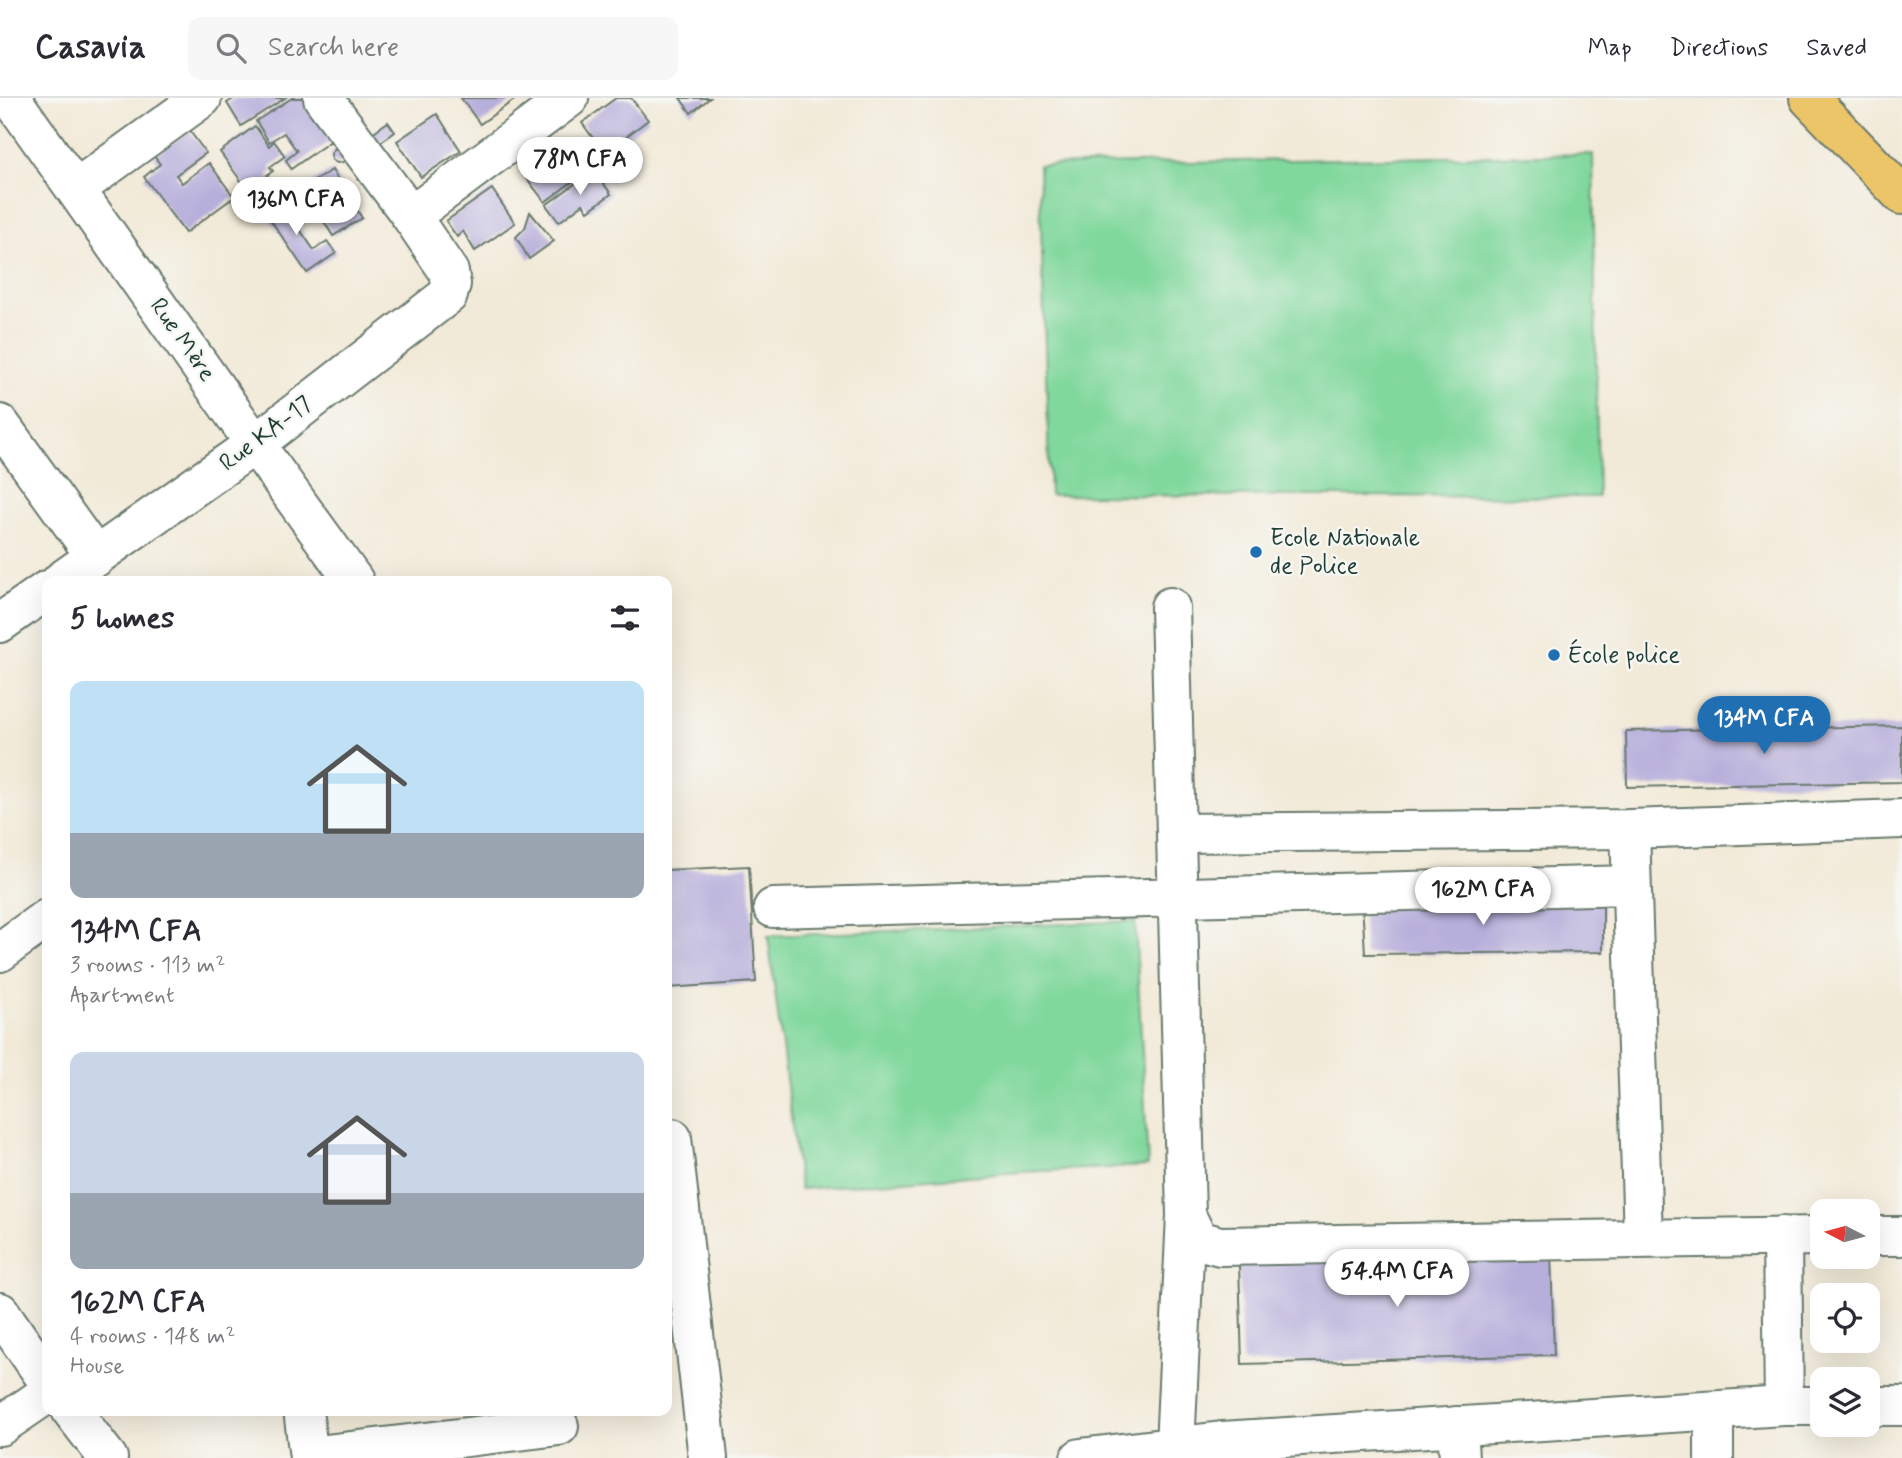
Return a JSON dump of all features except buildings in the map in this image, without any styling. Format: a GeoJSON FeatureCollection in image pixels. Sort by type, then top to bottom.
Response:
{"type":"FeatureCollection","features":[{"type":"Feature","properties":{"kind":"main road"},"geometry":{"type":"LineString","coordinates":[[1809,98],[1902,195]]}},
{"type":"Feature","properties":{"kind":"street","name":"Rue Mère"},"geometry":{"type":"LineString","coordinates":[[11,98],[350,576]]}},
{"type":"Feature","properties":{"kind":"street"},"geometry":{"type":"LineString","coordinates":[[77,188],[202,98]]}},
{"type":"Feature","properties":{"kind":"street"},"geometry":{"type":"LineString","coordinates":[[323,98],[411,216],[569,98]]}},
{"type":"Feature","properties":{"kind":"street","name":"Rue KA-17"},"geometry":{"type":"LineString","coordinates":[[68,576],[255,444],[448,296],[451,284],[449,272],[411,216]]}},
{"type":"Feature","properties":{"kind":"street"},"geometry":{"type":"LineString","coordinates":[[0,424],[96,557]]}},
{"type":"Feature","properties":{"kind":"street"},"geometry":{"type":"LineString","coordinates":[[0,623],[42,594]]}},
{"type":"Feature","properties":{"kind":"street"},"geometry":{"type":"LineString","coordinates":[[1170,607],[1186,1214],[1175,1447]]}},
{"type":"Feature","properties":{"kind":"street"},"geometry":{"type":"LineString","coordinates":[[1176,833],[1630,829],[1902,818]]}},
{"type":"Feature","properties":{"kind":"street"},"geometry":{"type":"LineString","coordinates":[[1630,829],[1643,1238]]}},
{"type":"Feature","properties":{"kind":"street"},"geometry":{"type":"LineString","coordinates":[[774,908],[1631,886]]}},
{"type":"Feature","properties":{"kind":"street"},"geometry":{"type":"LineString","coordinates":[[0,952],[42,922]]}},
{"type":"Feature","properties":{"kind":"street"},"geometry":{"type":"LineString","coordinates":[[672,1138],[708,1458]]}},
{"type":"Feature","properties":{"kind":"street"},"geometry":{"type":"LineString","coordinates":[[1186,1214],[1198,1240],[1220,1246],[1810,1236]]}},
{"type":"Feature","properties":{"kind":"street"},"geometry":{"type":"LineString","coordinates":[[1782,1236],[1784,1406]]}},
{"type":"Feature","properties":{"kind":"street"},"geometry":{"type":"LineString","coordinates":[[1880,1236],[1902,1236]]}},
{"type":"Feature","properties":{"kind":"street"},"geometry":{"type":"LineString","coordinates":[[0,1312],[42,1373]]}},
{"type":"Feature","properties":{"kind":"street"},"geometry":{"type":"LineString","coordinates":[[0,1426],[42,1397]]}},
{"type":"Feature","properties":{"kind":"street"},"geometry":{"type":"LineString","coordinates":[[1080,1458],[1222,1441],[1458,1442],[1714,1412],[1810,1406]]}},
{"type":"Feature","properties":{"kind":"street"},"geometry":{"type":"LineString","coordinates":[[1880,1406],[1902,1406]]}},
{"type":"Feature","properties":{"kind":"street"},"geometry":{"type":"LineString","coordinates":[[1714,1412],[1714,1458]]}},
{"type":"Feature","properties":{"kind":"street"},"geometry":{"type":"LineString","coordinates":[[76,1416],[108,1458]]}},
{"type":"Feature","properties":{"kind":"street"},"geometry":{"type":"LineString","coordinates":[[304,1416],[309,1457],[559,1431]]}},
{"type":"Feature","properties":{"kind":"green space"},"geometry":{"type":"Polygon","coordinates":[[[1593,154],[1598,497],[1050,495],[1039,165],[1593,154]]]}},
{"type":"Feature","properties":{"kind":"green space"},"geometry":{"type":"Polygon","coordinates":[[[1135,921],[1148,1166],[1021,1172],[800,1189],[768,936],[1135,921]]]}},
{"type":"Feature","properties":{"kind":"place","name":"Ecole Nationale de Police"},"geometry":{"type":"Point","coordinates":[1256,552]}},
{"type":"Feature","properties":{"kind":"place","name":"École police"},"geometry":{"type":"Point","coordinates":[1554,655]}}]}
